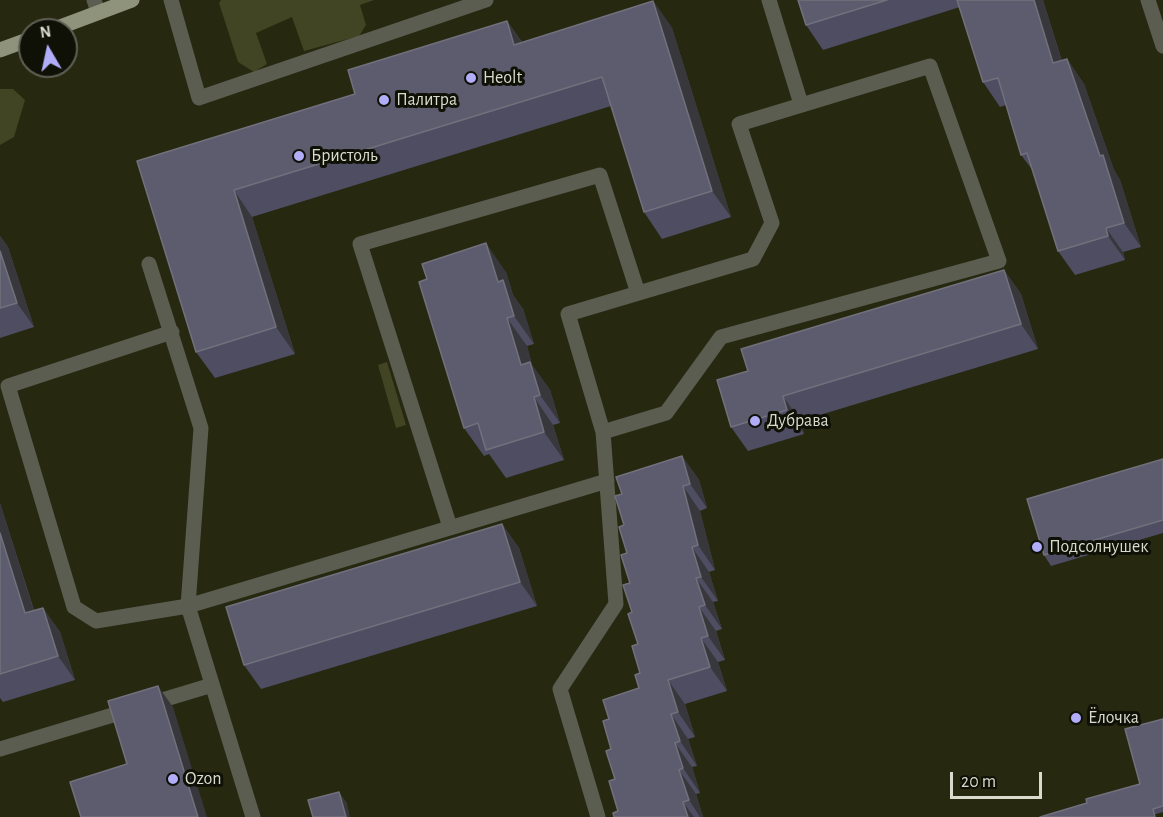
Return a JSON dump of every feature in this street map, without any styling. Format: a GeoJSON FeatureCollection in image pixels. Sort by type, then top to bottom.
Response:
{"type":"FeatureCollection","features":[{"type":"Feature","properties":{"kind":"main road"},"geometry":{"type":"LineString","coordinates":[[74,18],[96,6],[132,0]]}},
{"type":"Feature","properties":{"kind":"main road"},"geometry":{"type":"LineString","coordinates":[[1,48],[18,43]]}},
{"type":"Feature","properties":{"kind":"lane"},"geometry":{"type":"LineString","coordinates":[[171,0],[199,98],[486,0]]}},
{"type":"Feature","properties":{"kind":"lane"},"geometry":{"type":"LineString","coordinates":[[769,0],[801,104]]}},
{"type":"Feature","properties":{"kind":"lane"},"geometry":{"type":"LineString","coordinates":[[1148,0],[1163,46]]}},
{"type":"Feature","properties":{"kind":"lane"},"geometry":{"type":"LineString","coordinates":[[598,817],[561,689],[616,604],[603,432],[568,314],[753,259],[772,223],[739,124],[930,66],[999,261],[721,337],[666,413],[603,432]]}},
{"type":"Feature","properties":{"kind":"lane"},"geometry":{"type":"LineString","coordinates":[[450,527],[360,244],[600,175],[638,293]]}},
{"type":"Feature","properties":{"kind":"lane"},"geometry":{"type":"LineString","coordinates":[[149,264],[201,428],[188,606],[253,817]]}},
{"type":"Feature","properties":{"kind":"lane"},"geometry":{"type":"LineString","coordinates":[[172,333],[8,386],[74,607],[96,621],[188,606],[607,481]]}},
{"type":"Feature","properties":{"kind":"lane"},"geometry":{"type":"LineString","coordinates":[[0,749],[212,685]]}},
{"type":"Feature","properties":{"kind":"green space"},"geometry":{"type":"Polygon","coordinates":[[[221,0],[374,0],[360,5],[366,25],[359,36],[304,51],[292,17],[256,33],[267,64],[254,72],[238,62],[219,3],[221,0]]]}},
{"type":"Feature","properties":{"kind":"green space"},"geometry":{"type":"Polygon","coordinates":[[[0,89],[13,89],[25,100],[14,137],[0,145],[0,89]]]}},
{"type":"Feature","properties":{"kind":"green space"},"geometry":{"type":"Polygon","coordinates":[[[387,362],[406,425],[396,428],[378,365],[387,362]]]}},
{"type":"Feature","properties":{"kind":"building"},"geometry":{"type":"Polygon","coordinates":[[[798,0],[887,0],[806,25],[798,0]]]}},
{"type":"Feature","properties":{"kind":"building"},"geometry":{"type":"Polygon","coordinates":[[[957,0],[1034,0],[1053,63],[1067,59],[1100,156],[1103,155],[1124,223],[1106,228],[1108,236],[1058,251],[1027,153],[1021,155],[998,78],[983,82],[957,0]]]}},
{"type":"Feature","properties":{"kind":"building"},"geometry":{"type":"Polygon","coordinates":[[[653,1],[712,191],[644,212],[602,77],[234,190],[276,327],[196,352],[137,161],[355,94],[348,70],[507,21],[514,45],[653,1]]]}},
{"type":"Feature","properties":{"kind":"building"},"geometry":{"type":"Polygon","coordinates":[[[486,243],[498,282],[503,280],[514,316],[507,318],[521,365],[530,362],[540,395],[534,397],[544,432],[486,450],[478,423],[464,428],[419,282],[427,279],[422,264],[486,243]]]}},
{"type":"Feature","properties":{"kind":"building"},"geometry":{"type":"Polygon","coordinates":[[[0,251],[17,303],[0,308],[0,251]]]}},
{"type":"Feature","properties":{"kind":"building"},"geometry":{"type":"Polygon","coordinates":[[[1004,270],[1021,324],[783,396],[787,410],[731,427],[717,380],[748,371],[741,349],[1004,270]]]}},
{"type":"Feature","properties":{"kind":"building"},"geometry":{"type":"Polygon","coordinates":[[[682,456],[690,484],[683,486],[698,545],[692,547],[701,577],[696,578],[705,605],[699,607],[708,636],[701,638],[710,667],[668,680],[678,712],[671,714],[680,741],[675,743],[683,768],[679,770],[689,800],[683,802],[688,817],[614,817],[613,813],[618,811],[609,781],[615,779],[606,751],[611,749],[603,721],[609,719],[603,700],[639,688],[635,675],[640,673],[632,646],[638,644],[628,614],[632,612],[623,585],[630,583],[621,555],[627,553],[619,527],[624,525],[615,496],[622,494],[616,477],[682,456]]]}},
{"type":"Feature","properties":{"kind":"building"},"geometry":{"type":"Polygon","coordinates":[[[1163,459],[1163,520],[1044,555],[1027,499],[1163,459]]]}},
{"type":"Feature","properties":{"kind":"building"},"geometry":{"type":"Polygon","coordinates":[[[502,524],[520,582],[244,665],[226,607],[502,524]]]}},
{"type":"Feature","properties":{"kind":"building"},"geometry":{"type":"Polygon","coordinates":[[[0,533],[25,613],[43,608],[58,656],[0,674],[0,533]]]}},
{"type":"Feature","properties":{"kind":"building"},"geometry":{"type":"Polygon","coordinates":[[[158,686],[198,817],[81,817],[70,782],[127,764],[108,701],[158,686]]]}},
{"type":"Feature","properties":{"kind":"building"},"geometry":{"type":"Polygon","coordinates":[[[1163,719],[1163,806],[1153,809],[1155,817],[1040,817],[1087,803],[1086,799],[1140,784],[1125,729],[1163,719]]]}},
{"type":"Feature","properties":{"kind":"building"},"geometry":{"type":"Polygon","coordinates":[[[339,792],[346,817],[313,817],[308,800],[339,792]]]}},
{"type":"Feature","properties":{"kind":"place","name":"Heolt"},"geometry":{"type":"Point","coordinates":[471,78]}},
{"type":"Feature","properties":{"kind":"place","name":"Палитра"},"geometry":{"type":"Point","coordinates":[384,100]}},
{"type":"Feature","properties":{"kind":"place","name":"Бристоль"},"geometry":{"type":"Point","coordinates":[299,156]}},
{"type":"Feature","properties":{"kind":"place","name":"Дубрава"},"geometry":{"type":"Point","coordinates":[755,421]}},
{"type":"Feature","properties":{"kind":"place","name":"Подсолнушек"},"geometry":{"type":"Point","coordinates":[1037,547]}},
{"type":"Feature","properties":{"kind":"place","name":"Ёлочка"},"geometry":{"type":"Point","coordinates":[1076,718]}},
{"type":"Feature","properties":{"kind":"place","name":"Ozon"},"geometry":{"type":"Point","coordinates":[173,779]}}]}
